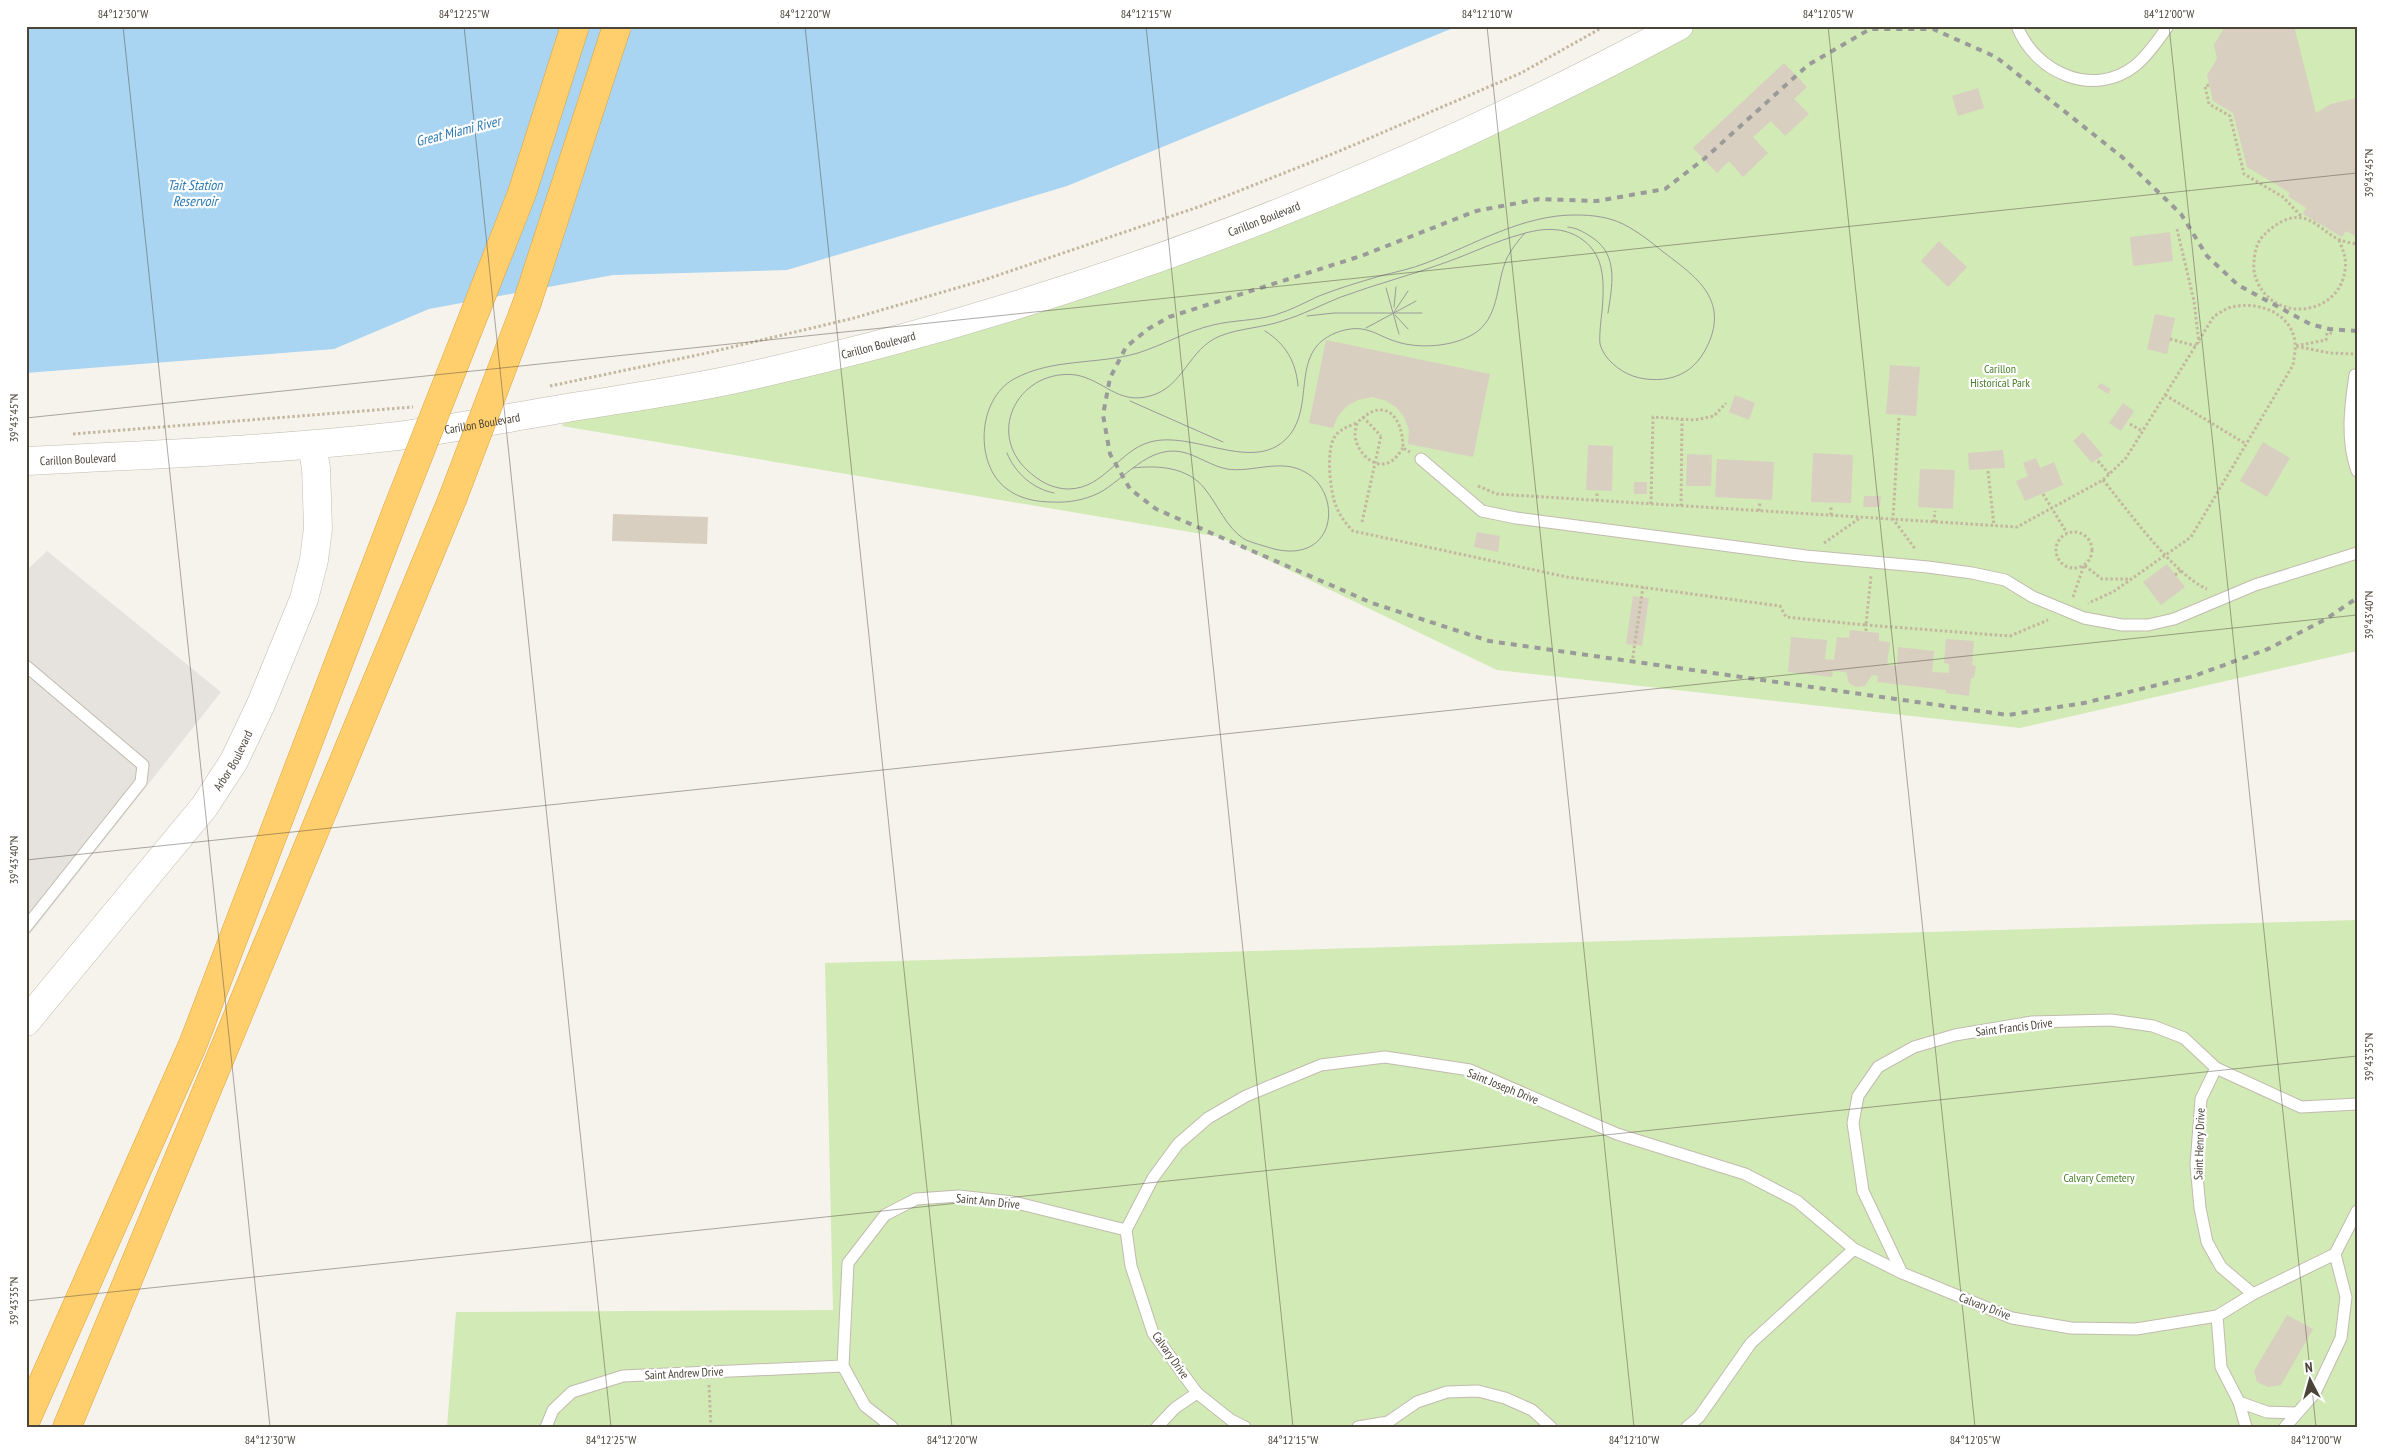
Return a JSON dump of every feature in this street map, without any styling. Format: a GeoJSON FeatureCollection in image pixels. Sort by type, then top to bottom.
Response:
{"type":"FeatureCollection","features":[{"type":"Feature","properties":{"kind":"highway"},"geometry":{"type":"LineString","coordinates":[[26,1420],[193,1044],[397,510],[522,193],[574,26]]}},
{"type":"Feature","properties":{"kind":"highway"},"geometry":{"type":"LineString","coordinates":[[67,1427],[452,500],[527,303],[617,26]]}},
{"type":"Feature","properties":{"kind":"street","name":"Carillon Boulevard"},"geometry":{"type":"LineString","coordinates":[[26,460],[238,451],[403,435],[736,379],[860,349],[1039,298],[1123,270],[1311,199],[1401,163],[1486,123],[1679,26]]}},
{"type":"Feature","properties":{"kind":"street","name":"Arbor Boulevard"},"geometry":{"type":"LineString","coordinates":[[26,1022],[204,807],[234,761],[261,704],[297,616],[314,560],[318,528],[316,468],[312,445]]}},
{"type":"Feature","properties":{"kind":"lane"},"geometry":{"type":"LineString","coordinates":[[2017,26],[2022,40],[2039,61],[2064,75],[2085,81],[2115,76],[2136,65],[2168,26]]}},
{"type":"Feature","properties":{"kind":"lane"},"geometry":{"type":"LineString","coordinates":[[2355,375],[2349,416],[2352,457],[2357,471]]}},
{"type":"Feature","properties":{"kind":"lane"},"geometry":{"type":"LineString","coordinates":[[1421,459],[1482,512],[1806,556],[1928,567],[2005,580],[2033,597],[2068,612],[2084,618],[2122,625],[2148,625],[2174,619],[2255,585],[2357,554]]}},
{"type":"Feature","properties":{"kind":"lane"},"geometry":{"type":"LineString","coordinates":[[26,666],[143,765],[141,782],[26,927]]}},
{"type":"Feature","properties":{"kind":"lane","name":"Saint Francis Drive"},"geometry":{"type":"LineString","coordinates":[[1902,1273],[1862,1191],[1853,1123],[1858,1096],[1878,1067],[1914,1047],[1955,1035],[2032,1022],[2111,1020],[2153,1026],[2184,1038],[2216,1068],[2301,1107],[2357,1104]]}},
{"type":"Feature","properties":{"kind":"lane","name":"Saint Joseph Drive"},"geometry":{"type":"LineString","coordinates":[[1126,1230],[1153,1178],[1178,1144],[1208,1118],[1246,1096],[1322,1065],[1385,1057],[1470,1070],[1617,1134],[1745,1174],[1797,1201],[1854,1249]]}},
{"type":"Feature","properties":{"kind":"lane","name":"Saint Henry Drive"},"geometry":{"type":"LineString","coordinates":[[2216,1068],[2201,1099],[2196,1166],[2200,1208],[2208,1242],[2221,1266],[2253,1294]]}},
{"type":"Feature","properties":{"kind":"lane","name":"Saint Ann Drive"},"geometry":{"type":"LineString","coordinates":[[843,1366],[848,1263],[885,1214],[916,1199],[959,1196],[1013,1202],[1126,1230]]}},
{"type":"Feature","properties":{"kind":"lane"},"geometry":{"type":"LineString","coordinates":[[2285,1427],[2315,1393],[2341,1338],[2346,1297],[2335,1254],[2357,1211]]}},
{"type":"Feature","properties":{"kind":"lane","name":"Calvary Drive"},"geometry":{"type":"LineString","coordinates":[[1126,1230],[1131,1266],[1154,1333],[1197,1393],[1231,1420],[1245,1427]]}},
{"type":"Feature","properties":{"kind":"lane"},"geometry":{"type":"LineString","coordinates":[[1688,1427],[1702,1422],[1751,1343],[1854,1249]]}},
{"type":"Feature","properties":{"kind":"lane","name":"Calvary Drive"},"geometry":{"type":"LineString","coordinates":[[1854,1249],[1902,1273],[2012,1318],[2071,1328],[2136,1329],[2217,1316],[2253,1294],[2335,1254]]}},
{"type":"Feature","properties":{"kind":"lane"},"geometry":{"type":"LineString","coordinates":[[2217,1316],[2221,1367],[2238,1402],[2246,1427]]}},
{"type":"Feature","properties":{"kind":"lane"},"geometry":{"type":"LineString","coordinates":[[843,1366],[865,1406],[892,1427]]}},
{"type":"Feature","properties":{"kind":"lane","name":"Saint Andrew Drive"},"geometry":{"type":"LineString","coordinates":[[546,1427],[553,1410],[572,1392],[623,1376],[843,1366]]}},
{"type":"Feature","properties":{"kind":"lane"},"geometry":{"type":"LineString","coordinates":[[1358,1427],[1386,1425],[1417,1402],[1447,1392],[1478,1391],[1505,1398],[1532,1410],[1551,1427]]}},
{"type":"Feature","properties":{"kind":"lane"},"geometry":{"type":"LineString","coordinates":[[1158,1427],[1175,1408],[1197,1393]]}},
{"type":"Feature","properties":{"kind":"lane"},"geometry":{"type":"LineString","coordinates":[[2238,1402],[2267,1412],[2297,1413]]}},
{"type":"Feature","properties":{"kind":"path"},"geometry":{"type":"LineString","coordinates":[[547,386],[707,353],[854,318],[984,280],[1202,206],[1342,150],[1521,73],[1605,26]]}},
{"type":"Feature","properties":{"kind":"path"},"geometry":{"type":"LineString","coordinates":[[2209,85],[2205,86],[2209,104],[2230,116],[2244,174],[2283,197],[2302,218],[2339,240],[2357,244]]}},
{"type":"Feature","properties":{"kind":"path"},"geometry":{"type":"LineString","coordinates":[[2302,218],[2288,219],[2274,225],[2262,236],[2255,250],[2253,265],[2256,280],[2264,294],[2276,304],[2290,309],[2305,310],[2320,305],[2332,296],[2341,284],[2346,269],[2345,254],[2339,240]]}},
{"type":"Feature","properties":{"kind":"path"},"geometry":{"type":"LineString","coordinates":[[2177,229],[2194,301],[2198,345]]}},
{"type":"Feature","properties":{"kind":"path"},"geometry":{"type":"LineString","coordinates":[[1357,423],[1355,434],[1357,444],[1368,460],[1380,465],[1392,461],[1403,448],[1403,432],[1398,420],[1382,410],[1372,412],[1357,423],[1341,429],[1334,438],[1330,451],[1330,479],[1335,505],[1344,522],[1353,531],[1567,577],[1780,606],[1786,617],[2010,636],[2113,592],[2190,537],[2293,366],[2295,341],[2287,323],[2272,310],[2253,304],[2230,307],[2214,316],[2198,345],[2164,395],[2126,458],[2103,480],[2017,527],[1497,494],[1470,482]]}},
{"type":"Feature","properties":{"kind":"path"},"geometry":{"type":"LineString","coordinates":[[2272,310],[2276,304]]}},
{"type":"Feature","properties":{"kind":"path"},"geometry":{"type":"LineString","coordinates":[[2295,346],[2326,340],[2327,333],[2332,333]]}},
{"type":"Feature","properties":{"kind":"path"},"geometry":{"type":"LineString","coordinates":[[2170,339],[2198,345]]}},
{"type":"Feature","properties":{"kind":"path"},"geometry":{"type":"LineString","coordinates":[[2295,346],[2330,353],[2356,354]]}},
{"type":"Feature","properties":{"kind":"path"},"geometry":{"type":"LineString","coordinates":[[2164,395],[2246,444]]}},
{"type":"Feature","properties":{"kind":"path"},"geometry":{"type":"LineString","coordinates":[[1651,504],[1653,417],[1695,420],[1714,416],[1726,403]]}},
{"type":"Feature","properties":{"kind":"path"},"geometry":{"type":"LineString","coordinates":[[68,434],[416,407]]}},
{"type":"Feature","properties":{"kind":"path"},"geometry":{"type":"LineString","coordinates":[[1362,522],[1381,436],[1363,417]]}},
{"type":"Feature","properties":{"kind":"path"},"geometry":{"type":"LineString","coordinates":[[1900,418],[1893,519],[1928,567]]}},
{"type":"Feature","properties":{"kind":"path"},"geometry":{"type":"LineString","coordinates":[[1681,506],[1682,419]]}},
{"type":"Feature","properties":{"kind":"path"},"geometry":{"type":"LineString","coordinates":[[2130,424],[2142,431]]}},
{"type":"Feature","properties":{"kind":"path"},"geometry":{"type":"LineString","coordinates":[[1403,448],[1421,459]]}},
{"type":"Feature","properties":{"kind":"path"},"geometry":{"type":"LineString","coordinates":[[2098,461],[2109,474]]}},
{"type":"Feature","properties":{"kind":"path"},"geometry":{"type":"LineString","coordinates":[[1988,471],[1994,526]]}},
{"type":"Feature","properties":{"kind":"path"},"geometry":{"type":"LineString","coordinates":[[2103,480],[2165,555],[2200,586],[2226,597]]}},
{"type":"Feature","properties":{"kind":"path"},"geometry":{"type":"LineString","coordinates":[[1597,501],[1598,493]]}},
{"type":"Feature","properties":{"kind":"path"},"geometry":{"type":"LineString","coordinates":[[2043,494],[2067,533]]}},
{"type":"Feature","properties":{"kind":"path"},"geometry":{"type":"LineString","coordinates":[[1759,511],[1760,503]]}},
{"type":"Feature","properties":{"kind":"path"},"geometry":{"type":"LineString","coordinates":[[1831,505],[1831,516]]}},
{"type":"Feature","properties":{"kind":"path"},"geometry":{"type":"LineString","coordinates":[[1934,522],[1935,511]]}},
{"type":"Feature","properties":{"kind":"path"},"geometry":{"type":"LineString","coordinates":[[1806,556],[1860,518]]}},
{"type":"Feature","properties":{"kind":"path"},"geometry":{"type":"LineString","coordinates":[[2068,612],[2084,565],[2092,555],[2091,544],[2084,534],[2078,532],[2067,533],[2058,541],[2056,547],[2058,558],[2062,563],[2073,568],[2084,565]]}},
{"type":"Feature","properties":{"kind":"path"},"geometry":{"type":"LineString","coordinates":[[2084,565],[2102,579],[2118,581],[2132,579]]}},
{"type":"Feature","properties":{"kind":"path"},"geometry":{"type":"LineString","coordinates":[[2176,575],[2182,570]]}},
{"type":"Feature","properties":{"kind":"path"},"geometry":{"type":"LineString","coordinates":[[1866,631],[1870,586]]}},
{"type":"Feature","properties":{"kind":"path"},"geometry":{"type":"LineString","coordinates":[[1632,663],[1643,587]]}},
{"type":"Feature","properties":{"kind":"path"},"geometry":{"type":"LineString","coordinates":[[708,1372],[711,1427]]}},
{"type":"Feature","properties":{"kind":"shaded area"},"geometry":{"type":"Polygon","coordinates":[[[47,551],[221,692],[26,939],[26,571],[47,551]]]}},
{"type":"Feature","properties":{"kind":"green space","name":"Carillon Historical Park"},"geometry":{"type":"Polygon","coordinates":[[[1679,26],[2357,26],[2357,651],[2020,728],[1497,670],[1220,537],[562,426],[574,406],[1123,270],[1679,26]]]}},
{"type":"Feature","properties":{"kind":"green space","name":"Calvary Cemetery"},"geometry":{"type":"Polygon","coordinates":[[[2357,920],[2357,1427],[447,1427],[456,1312],[833,1310],[825,963],[2357,920]]]}},
{"type":"Feature","properties":{"kind":"water","name":"Tait Station Reservoir"},"geometry":{"type":"Polygon","coordinates":[[[26,26],[1458,26],[1067,186],[787,270],[613,275],[429,309],[334,349],[26,373],[26,26]]]}},
{"type":"Feature","properties":{"kind":"building"},"geometry":{"type":"Polygon","coordinates":[[[2225,26],[2294,26],[2316,113],[2331,104],[2357,98],[2357,237],[2346,231],[2342,237],[2303,214],[2306,208],[2288,196],[2290,193],[2247,167],[2233,113],[2213,101],[2207,75],[2217,59],[2214,45],[2225,26]]]}},
{"type":"Feature","properties":{"kind":"building"},"geometry":{"type":"Polygon","coordinates":[[[1784,63],[1807,87],[1794,99],[1809,114],[1785,136],[1771,121],[1753,137],[1768,153],[1743,177],[1729,161],[1717,173],[1693,148],[1784,63]]]}},
{"type":"Feature","properties":{"kind":"building"},"geometry":{"type":"Polygon","coordinates":[[[1978,88],[1984,108],[1958,116],[1952,96],[1978,88]]]}},
{"type":"Feature","properties":{"kind":"building"},"geometry":{"type":"Polygon","coordinates":[[[2170,232],[2173,261],[2133,266],[2130,237],[2170,232]]]}},
{"type":"Feature","properties":{"kind":"building"},"geometry":{"type":"Polygon","coordinates":[[[1939,241],[1967,267],[1948,287],[1921,261],[1939,241]]]}},
{"type":"Feature","properties":{"kind":"building"},"geometry":{"type":"Polygon","coordinates":[[[2155,314],[2175,318],[2167,354],[2147,349],[2155,314]]]}},
{"type":"Feature","properties":{"kind":"building"},"geometry":{"type":"Polygon","coordinates":[[[1326,340],[1490,374],[1473,457],[1408,444],[1409,430],[1404,417],[1396,407],[1384,400],[1372,397],[1358,400],[1347,406],[1338,416],[1333,428],[1309,423],[1326,340]]]}},
{"type":"Feature","properties":{"kind":"building"},"geometry":{"type":"Polygon","coordinates":[[[1890,365],[1920,367],[1916,416],[1886,414],[1890,365]]]}},
{"type":"Feature","properties":{"kind":"building"},"geometry":{"type":"Polygon","coordinates":[[[2101,383],[2111,389],[2108,394],[2097,387],[2101,383]]]}},
{"type":"Feature","properties":{"kind":"building"},"geometry":{"type":"Polygon","coordinates":[[[1735,395],[1755,403],[1749,420],[1729,412],[1735,395]]]}},
{"type":"Feature","properties":{"kind":"building"},"geometry":{"type":"Polygon","coordinates":[[[2123,403],[2134,411],[2121,431],[2109,423],[2123,403]]]}},
{"type":"Feature","properties":{"kind":"building"},"geometry":{"type":"Polygon","coordinates":[[[2083,432],[2103,455],[2092,463],[2073,441],[2083,432]]]}},
{"type":"Feature","properties":{"kind":"building"},"geometry":{"type":"Polygon","coordinates":[[[2263,442],[2290,458],[2267,497],[2240,481],[2263,442]]]}},
{"type":"Feature","properties":{"kind":"building"},"geometry":{"type":"Polygon","coordinates":[[[1588,445],[1613,446],[1612,491],[1586,490],[1588,445]]]}},
{"type":"Feature","properties":{"kind":"building"},"geometry":{"type":"Polygon","coordinates":[[[2003,450],[2005,468],[1969,470],[1968,453],[2003,450]]]}},
{"type":"Feature","properties":{"kind":"building"},"geometry":{"type":"Polygon","coordinates":[[[1813,453],[1853,455],[1851,503],[1811,502],[1813,453]]]}},
{"type":"Feature","properties":{"kind":"building"},"geometry":{"type":"Polygon","coordinates":[[[1687,454],[1712,455],[1711,486],[1686,486],[1687,454]]]}},
{"type":"Feature","properties":{"kind":"building"},"geometry":{"type":"Polygon","coordinates":[[[2036,458],[2040,468],[2054,462],[2063,485],[2025,501],[2016,481],[2028,476],[2023,463],[2036,458]]]}},
{"type":"Feature","properties":{"kind":"building"},"geometry":{"type":"Polygon","coordinates":[[[1717,459],[1774,462],[1772,500],[1715,497],[1717,459]]]}},
{"type":"Feature","properties":{"kind":"building"},"geometry":{"type":"Polygon","coordinates":[[[1920,469],[1955,470],[1953,509],[1918,507],[1920,469]]]}},
{"type":"Feature","properties":{"kind":"building"},"geometry":{"type":"Polygon","coordinates":[[[1634,482],[1647,482],[1647,494],[1634,494],[1634,482]]]}},
{"type":"Feature","properties":{"kind":"building"},"geometry":{"type":"Polygon","coordinates":[[[1864,496],[1881,496],[1880,507],[1863,507],[1864,496]]]}},
{"type":"Feature","properties":{"kind":"building"},"geometry":{"type":"Polygon","coordinates":[[[613,514],[708,517],[707,544],[612,541],[613,514]]]}},
{"type":"Feature","properties":{"kind":"building"},"geometry":{"type":"Polygon","coordinates":[[[1477,532],[1500,536],[1498,552],[1474,547],[1477,532]]]}},
{"type":"Feature","properties":{"kind":"building"},"geometry":{"type":"Polygon","coordinates":[[[2167,564],[2185,587],[2161,605],[2143,582],[2167,564]]]}},
{"type":"Feature","properties":{"kind":"building"},"geometry":{"type":"Polygon","coordinates":[[[1633,596],[1649,598],[1642,646],[1626,644],[1633,596]]]}},
{"type":"Feature","properties":{"kind":"building"},"geometry":{"type":"Polygon","coordinates":[[[1850,630],[1879,633],[1879,641],[1890,642],[1887,665],[1897,666],[1898,647],[1934,651],[1932,672],[1949,673],[1949,664],[1944,663],[1946,639],[1974,641],[1972,665],[1976,666],[1974,678],[1971,678],[1969,696],[1946,693],[1946,690],[1877,682],[1878,676],[1872,675],[1865,686],[1856,687],[1849,683],[1846,672],[1833,671],[1832,677],[1788,672],[1791,637],[1827,640],[1825,659],[1834,660],[1837,637],[1849,638],[1850,630]]]}},
{"type":"Feature","properties":{"kind":"building"},"geometry":{"type":"Polygon","coordinates":[[[2287,1315],[2313,1329],[2281,1385],[2268,1387],[2257,1382],[2254,1371],[2287,1315]]]}},
{"type":"Feature","properties":{"kind":"tram line"},"geometry":{"type":"LineString","coordinates":[[1133,468],[1143,467],[1152,467],[1172,469],[1190,476],[1205,489],[1227,522],[1246,540],[1274,549],[1295,551],[1311,546],[1322,537],[1327,524],[1329,510],[1325,495],[1317,482],[1305,472],[1286,466],[1237,470],[1227,469],[1215,466],[1188,453],[1170,451],[1158,453],[1148,458],[1137,465],[1128,472],[1109,487],[1082,499],[1046,502],[1035,501],[1017,495],[1007,489],[996,478],[989,464],[985,449],[984,432],[987,416],[993,401],[1002,388],[1014,379],[1029,372],[1059,365],[1122,357],[1147,350],[1184,334],[1221,323],[1275,315],[1350,285],[1420,265],[1518,225],[1557,216],[1594,216],[1623,224],[1685,268],[1704,288],[1714,311],[1714,324],[1710,340],[1702,356],[1684,372],[1674,377],[1662,379],[1638,378],[1617,368],[1605,355],[1600,344],[1603,282],[1600,263],[1596,255],[1591,247],[1576,235],[1561,230],[1537,230],[1530,232],[1522,234],[1512,237],[1434,267],[1354,292],[1289,319],[1220,336],[1200,350],[1171,385],[1150,396],[1139,398],[1120,395],[1076,375],[1056,375],[1039,381],[1025,391],[1015,405],[1010,421],[1009,437],[1015,454],[1027,470],[1036,478],[1051,486],[1069,489],[1082,487],[1092,482],[1129,453],[1150,442],[1167,440],[1185,441],[1240,452],[1257,452],[1273,448],[1287,438],[1296,425],[1301,410],[1308,364],[1314,350],[1324,339],[1350,329],[1366,330],[1401,343],[1420,346],[1441,345],[1470,336],[1485,324],[1490,315],[1494,306],[1503,267],[1513,248],[1522,236],[1525,233]]}},
{"type":"Feature","properties":{"kind":"tram line"},"geometry":{"type":"LineString","coordinates":[[1568,227],[1593,238],[1607,254],[1612,272],[1608,313]]}},
{"type":"Feature","properties":{"kind":"tram line"},"geometry":{"type":"LineString","coordinates":[[1394,307],[1396,287]]}},
{"type":"Feature","properties":{"kind":"tram line"},"geometry":{"type":"LineString","coordinates":[[1386,288],[1399,334]]}},
{"type":"Feature","properties":{"kind":"tram line"},"geometry":{"type":"LineString","coordinates":[[1394,312],[1408,291]]}},
{"type":"Feature","properties":{"kind":"tram line"},"geometry":{"type":"LineString","coordinates":[[1366,328],[1416,301]]}},
{"type":"Feature","properties":{"kind":"tram line"},"geometry":{"type":"LineString","coordinates":[[1307,316],[1334,313],[1422,313]]}},
{"type":"Feature","properties":{"kind":"tram line"},"geometry":{"type":"LineString","coordinates":[[1395,315],[1408,329]]}},
{"type":"Feature","properties":{"kind":"tram line"},"geometry":{"type":"LineString","coordinates":[[1265,331],[1279,342],[1289,354],[1295,369],[1298,386]]}},
{"type":"Feature","properties":{"kind":"tram line"},"geometry":{"type":"LineString","coordinates":[[1130,401],[1223,442]]}},
{"type":"Feature","properties":{"kind":"tram line"},"geometry":{"type":"LineString","coordinates":[[1007,453],[1015,467],[1026,479],[1039,488],[1054,493]]}},
{"type":"Feature","properties":{"kind":"railway"},"geometry":{"type":"LineString","coordinates":[[2357,331],[2329,329],[2310,324],[2238,285],[2207,256],[2181,214],[2122,157],[1996,57],[1933,29],[1870,29],[1808,65],[1704,159],[1665,189],[1597,201],[1539,199],[1476,211],[1361,256],[1169,317],[1148,329],[1126,347],[1110,378],[1103,415],[1110,454],[1130,489],[1156,509],[1372,603],[1489,641],[2008,715],[2084,703],[2194,676],[2268,649],[2326,619],[2357,598]]}},
{"type":"Feature","properties":{"kind":"water label","name":"Great Miami River"},"geometry":{"type":"Point","coordinates":[458,131]}}]}
